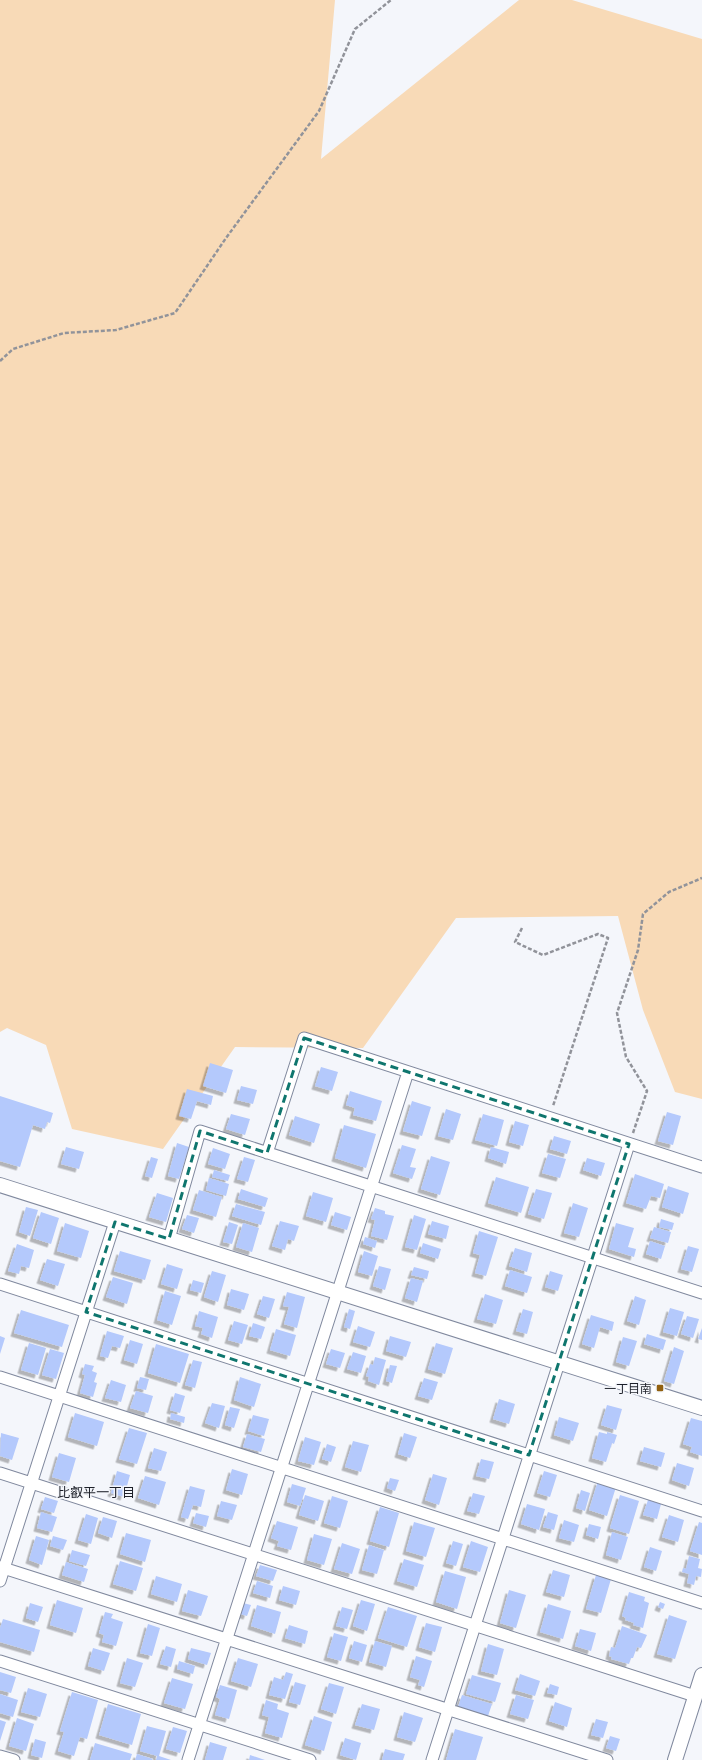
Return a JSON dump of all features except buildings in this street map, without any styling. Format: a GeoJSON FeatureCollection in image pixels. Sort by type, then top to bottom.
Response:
{"type":"FeatureCollection","features":[{"type":"Feature","properties":{"kind":"street"},"geometry":{"type":"LineString","coordinates":[[267,1153],[304,1038],[702,1167]]}},
{"type":"Feature","properties":{"kind":"street"},"geometry":{"type":"LineString","coordinates":[[188,1760],[408,1072]]}},
{"type":"Feature","properties":{"kind":"street"},"geometry":{"type":"LineString","coordinates":[[169,1239],[200,1131],[702,1292]]}},
{"type":"Feature","properties":{"kind":"street"},"geometry":{"type":"LineString","coordinates":[[432,1760],[629,1144]]}},
{"type":"Feature","properties":{"kind":"street"},"geometry":{"type":"LineString","coordinates":[[0,1185],[702,1408]]}},
{"type":"Feature","properties":{"kind":"street"},"geometry":{"type":"LineString","coordinates":[[0,1581],[2,1568],[115,1222]]}},
{"type":"Feature","properties":{"kind":"street"},"geometry":{"type":"LineString","coordinates":[[0,1284],[702,1511]]}},
{"type":"Feature","properties":{"kind":"street"},"geometry":{"type":"LineString","coordinates":[[0,1377],[702,1604]]}},
{"type":"Feature","properties":{"kind":"street"},"geometry":{"type":"LineString","coordinates":[[0,1473],[695,1696]]}},
{"type":"Feature","properties":{"kind":"street"},"geometry":{"type":"LineString","coordinates":[[2,1568],[607,1760]]}},
{"type":"Feature","properties":{"kind":"street"},"geometry":{"type":"LineString","coordinates":[[0,1661],[310,1760]]}},
{"type":"Feature","properties":{"kind":"street"},"geometry":{"type":"LineString","coordinates":[[675,1760],[702,1675]]}},
{"type":"Feature","properties":{"kind":"street"},"geometry":{"type":"LineString","coordinates":[[0,1756],[14,1760]]}},
{"type":"Feature","properties":{"kind":"path"},"geometry":{"type":"LineString","coordinates":[[0,360],[13,349],[64,333],[116,330],[175,313],[226,238],[319,111],[354,29],[391,0]]}},
{"type":"Feature","properties":{"kind":"path"},"geometry":{"type":"LineString","coordinates":[[629,1144],[647,1091],[626,1057],[617,1013],[638,950],[643,914],[669,892],[702,878]]}},
{"type":"Feature","properties":{"kind":"path"},"geometry":{"type":"LineString","coordinates":[[522,928],[516,942],[543,955],[598,934],[608,938],[549,1118]]}},
{"type":"Feature","properties":{"kind":"highlighted area"},"geometry":{"type":"Polygon","coordinates":[[[304,1038],[629,1144],[529,1455],[86,1312],[115,1222],[169,1239],[200,1131],[267,1153],[304,1038]]]}},
{"type":"Feature","properties":{"kind":"shaded area"},"geometry":{"type":"Polygon","coordinates":[[[0,0],[335,0],[321,159],[519,0],[572,0],[702,39],[702,1099],[675,1092],[643,1010],[618,916],[456,918],[363,1048],[235,1047],[163,1149],[72,1129],[46,1045],[7,1028],[0,1032],[0,0]]]}},
{"type":"Feature","properties":{"kind":"place","name":"一丁目南"},"geometry":{"type":"Point","coordinates":[660,1388]}},
{"type":"Feature","properties":{"kind":"district","name":"比叡平一丁目"},"geometry":{"type":"Point","coordinates":[96,1492]}}]}
